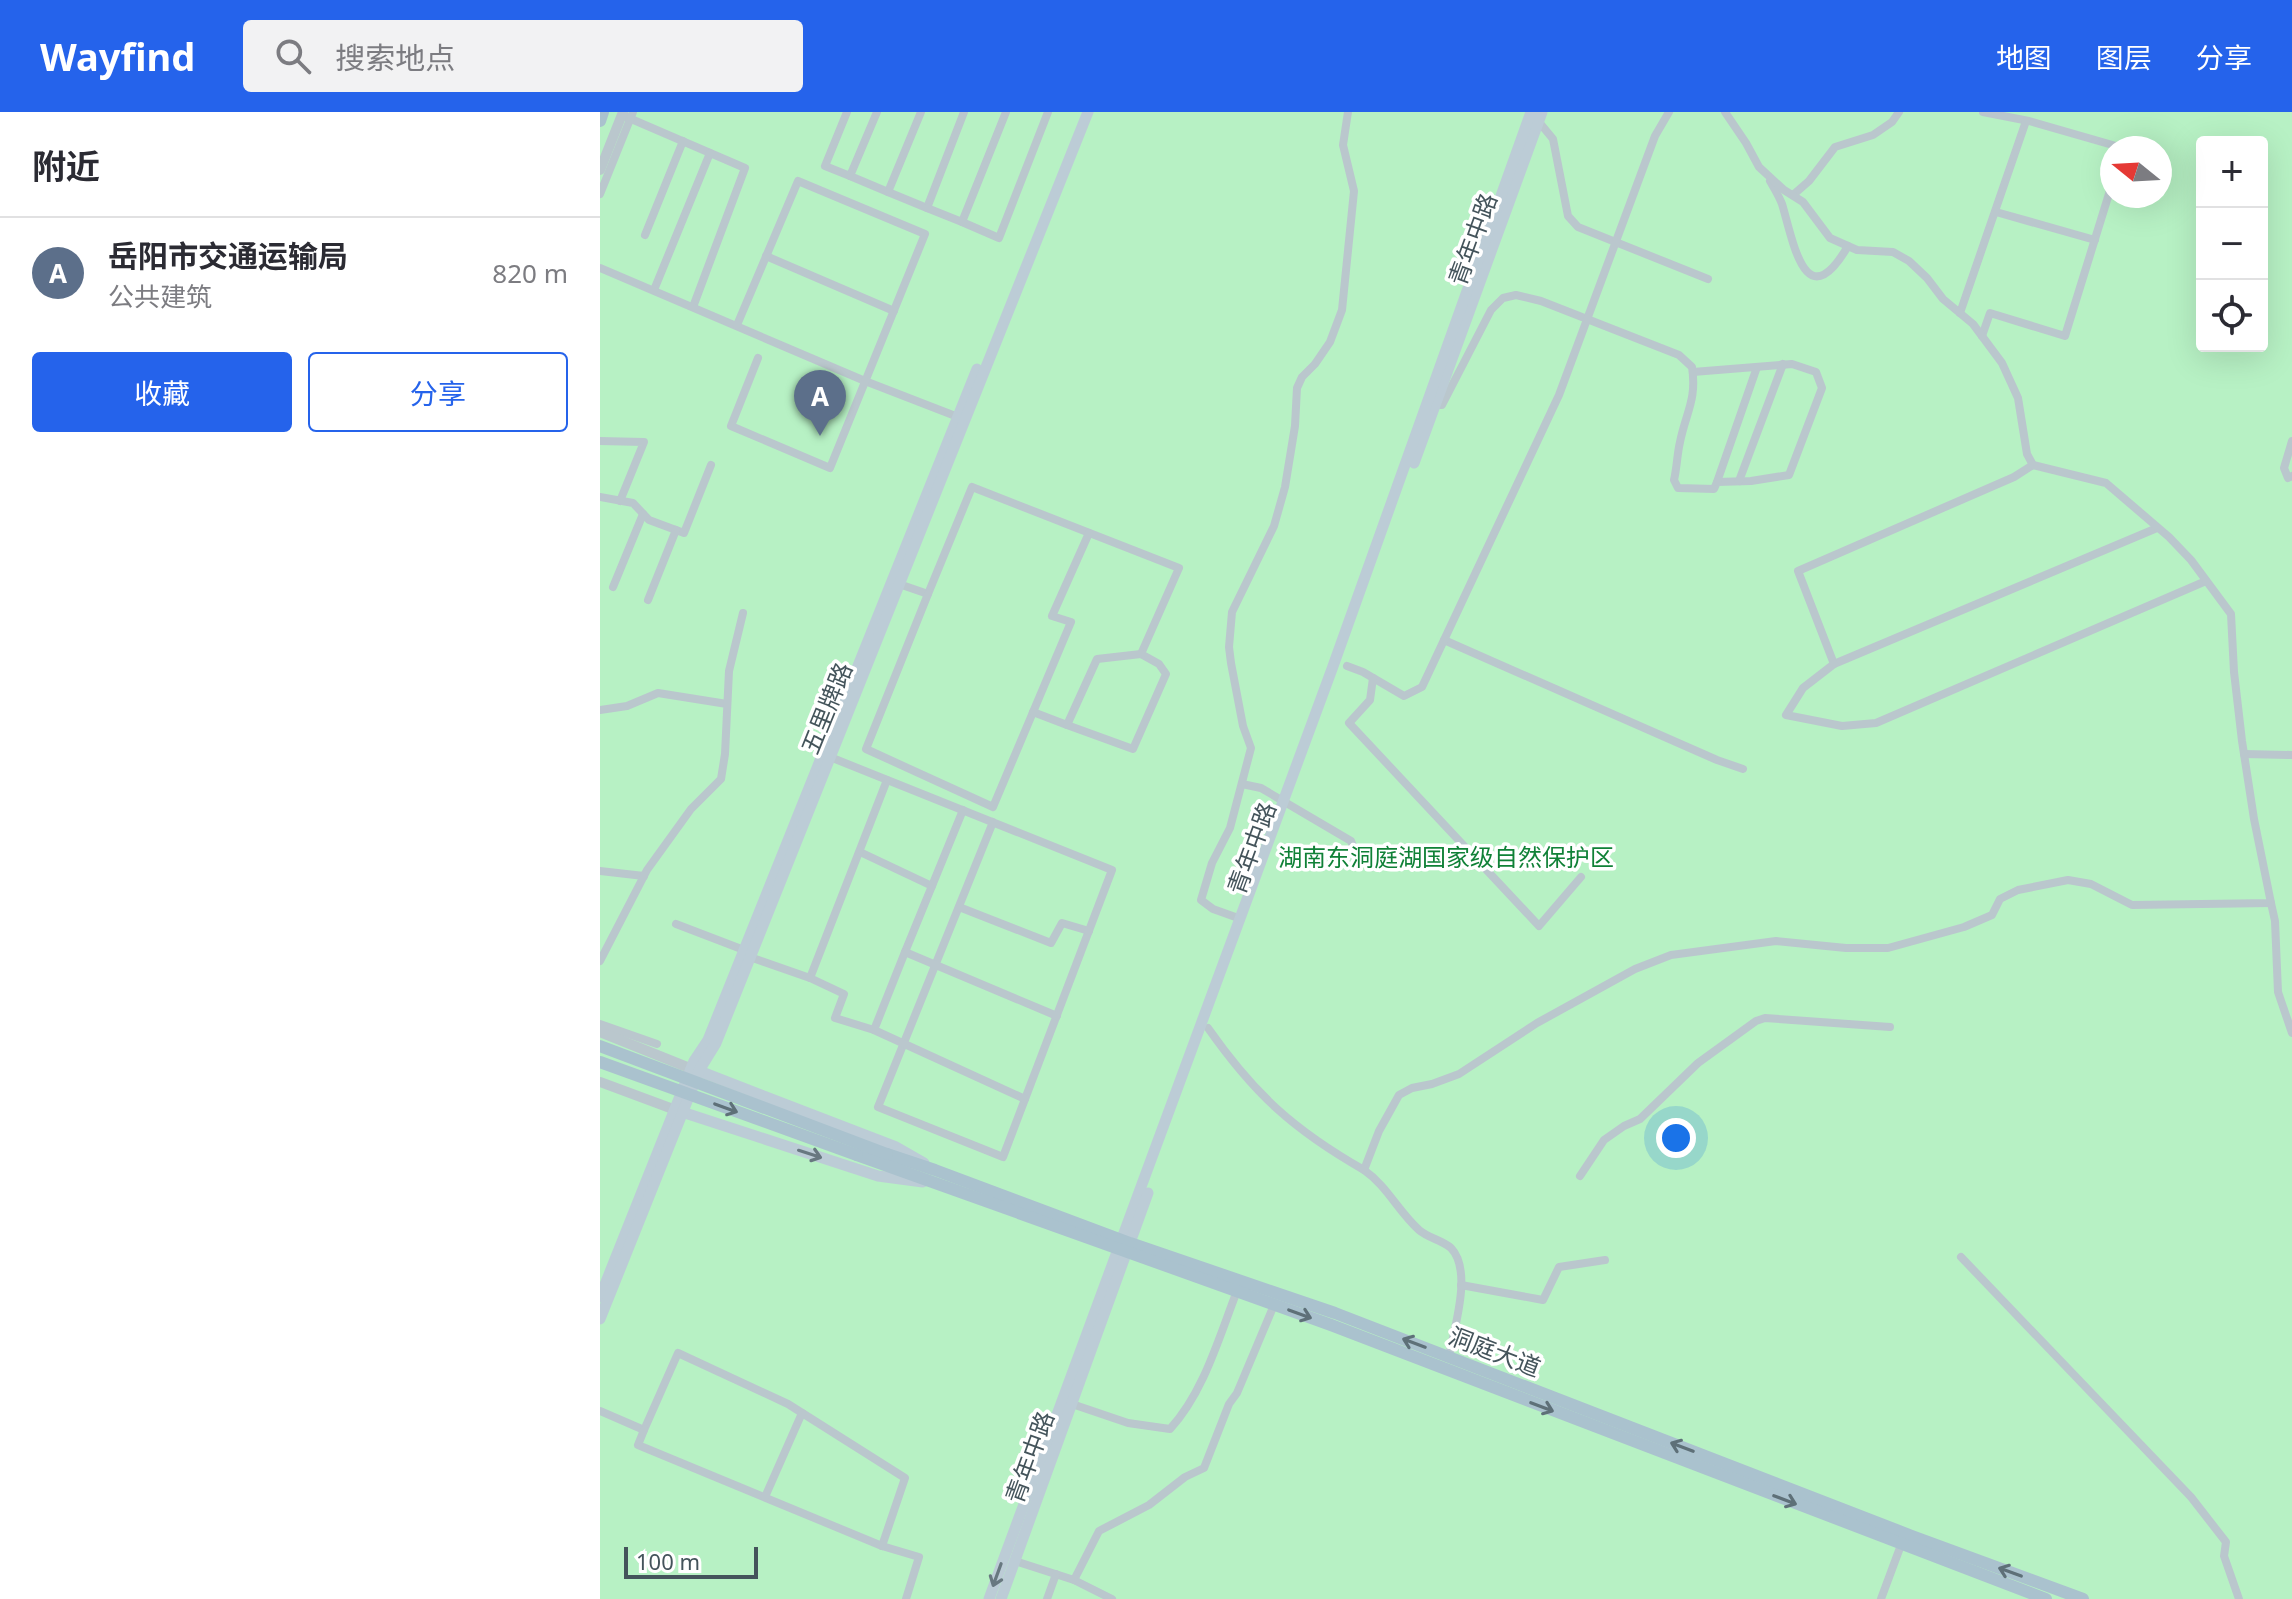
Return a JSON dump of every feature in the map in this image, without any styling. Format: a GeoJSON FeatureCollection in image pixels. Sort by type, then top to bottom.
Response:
{"type":"FeatureCollection","features":[{"type":"Feature","properties":{"kind":"main road"},"geometry":{"type":"LineString","coordinates":[[600,121],[603,112]]}},
{"type":"Feature","properties":{"kind":"main road","name":"五里牌路"},"geometry":{"type":"LineString","coordinates":[[697,1069],[716,1043],[747,954],[1080,112]]}},
{"type":"Feature","properties":{"kind":"main road","name":"五里牌路"},"geometry":{"type":"LineString","coordinates":[[600,1297],[830,757],[1088,112]]}},
{"type":"Feature","properties":{"kind":"main road"},"geometry":{"type":"LineString","coordinates":[[1125,1246],[1241,919],[1287,803],[1537,115]]}},
{"type":"Feature","properties":{"kind":"main road","name":"青年中路"},"geometry":{"type":"LineString","coordinates":[[989,1599],[1208,1028],[1537,115]]}},
{"type":"Feature","properties":{"kind":"main road","name":"洞庭大道"},"geometry":{"type":"LineString","coordinates":[[600,1046],[2046,1599]]}},
{"type":"Feature","properties":{"kind":"main road","name":"洞庭大道"},"geometry":{"type":"LineString","coordinates":[[600,1062],[857,1155],[935,1176]]}},
{"type":"Feature","properties":{"kind":"main road"},"geometry":{"type":"LineString","coordinates":[[697,1069],[896,1147],[935,1176]]}},
{"type":"Feature","properties":{"kind":"main road"},"geometry":{"type":"LineString","coordinates":[[678,1111],[878,1176],[935,1176]]}},
{"type":"Feature","properties":{"kind":"main road","name":"五里牌路"},"geometry":{"type":"LineString","coordinates":[[600,1319],[678,1111]]}},
{"type":"Feature","properties":{"kind":"main road","name":"青年中路"},"geometry":{"type":"LineString","coordinates":[[1001,1599],[1125,1246]]}},
{"type":"Feature","properties":{"kind":"main road","name":"洞庭大道"},"geometry":{"type":"LineString","coordinates":[[1125,1246],[1335,1313],[2082,1599]]}},
{"type":"Feature","properties":{"kind":"street"},"geometry":{"type":"LineString","coordinates":[[847,112],[825,166],[999,238],[1048,112]]}},
{"type":"Feature","properties":{"kind":"street"},"geometry":{"type":"LineString","coordinates":[[850,176],[877,112]]}},
{"type":"Feature","properties":{"kind":"street"},"geometry":{"type":"LineString","coordinates":[[888,192],[921,112]]}},
{"type":"Feature","properties":{"kind":"street"},"geometry":{"type":"LineString","coordinates":[[927,208],[964,112]]}},
{"type":"Feature","properties":{"kind":"street"},"geometry":{"type":"LineString","coordinates":[[962,222],[1006,112]]}},
{"type":"Feature","properties":{"kind":"street"},"geometry":{"type":"LineString","coordinates":[[1241,919],[1213,909],[1201,900],[1212,863],[1230,828],[1251,748],[1243,726],[1231,663],[1232,612],[1274,526],[1282,500],[1295,426],[1297,388],[1330,342],[1342,310],[1354,191],[1343,145],[1348,112]]}},
{"type":"Feature","properties":{"kind":"street"},"geometry":{"type":"LineString","coordinates":[[1347,666],[1404,696],[1422,687],[1559,395],[1650,149],[1669,112]]}},
{"type":"Feature","properties":{"kind":"street"},"geometry":{"type":"LineString","coordinates":[[1725,112],[1759,167],[1803,202],[1830,238],[1848,246],[1893,252],[1909,261],[1943,299],[1973,324],[2002,363],[2018,398],[2027,454],[2033,465]]}},
{"type":"Feature","properties":{"kind":"street"},"geometry":{"type":"LineString","coordinates":[[1793,195],[1809,181],[1835,147],[1873,135],[1892,122],[1899,112]]}},
{"type":"Feature","properties":{"kind":"street"},"geometry":{"type":"LineString","coordinates":[[1983,112],[2100,142]]}},
{"type":"Feature","properties":{"kind":"street"},"geometry":{"type":"LineString","coordinates":[[627,115],[745,168],[693,307]]}},
{"type":"Feature","properties":{"kind":"street"},"geometry":{"type":"LineString","coordinates":[[600,170],[627,115]]}},
{"type":"Feature","properties":{"kind":"street"},"geometry":{"type":"LineString","coordinates":[[600,194],[627,115]]}},
{"type":"Feature","properties":{"kind":"street"},"geometry":{"type":"LineString","coordinates":[[1537,115],[1553,139],[1568,216],[1578,227],[1708,279]]}},
{"type":"Feature","properties":{"kind":"street"},"geometry":{"type":"LineString","coordinates":[[1960,313],[2026,121]]}},
{"type":"Feature","properties":{"kind":"street"},"geometry":{"type":"LineString","coordinates":[[645,235],[683,141]]}},
{"type":"Feature","properties":{"kind":"street"},"geometry":{"type":"LineString","coordinates":[[654,290],[710,153]]}},
{"type":"Feature","properties":{"kind":"street"},"geometry":{"type":"LineString","coordinates":[[1765,173],[1781,201],[1786,227],[1802,269],[1813,275],[1826,274],[1838,263],[1848,246]]}},
{"type":"Feature","properties":{"kind":"street"},"geometry":{"type":"LineString","coordinates":[[737,325],[798,181],[925,234],[830,468],[731,426],[758,358]]}},
{"type":"Feature","properties":{"kind":"street"},"geometry":{"type":"LineString","coordinates":[[1982,336],[1990,313],[2065,336],[2105,208]]}},
{"type":"Feature","properties":{"kind":"street"},"geometry":{"type":"LineString","coordinates":[[1996,212],[2095,240]]}},
{"type":"Feature","properties":{"kind":"street"},"geometry":{"type":"LineString","coordinates":[[766,256],[894,311]]}},
{"type":"Feature","properties":{"kind":"street"},"geometry":{"type":"LineString","coordinates":[[600,268],[865,381],[958,417]]}},
{"type":"Feature","properties":{"kind":"street"},"geometry":{"type":"LineString","coordinates":[[1435,405],[1442,405],[1491,310],[1503,298],[1516,295],[1541,301],[1679,355],[1692,367],[1695,387],[1679,444],[1680,459],[1674,480],[1678,488],[1714,489],[1757,367]]}},
{"type":"Feature","properties":{"kind":"street"},"geometry":{"type":"LineString","coordinates":[[1739,481],[1783,364]]}},
{"type":"Feature","properties":{"kind":"street"},"geometry":{"type":"LineString","coordinates":[[1693,372],[1792,364],[1816,372],[1822,388],[1789,475],[1717,482]]}},
{"type":"Feature","properties":{"kind":"street"},"geometry":{"type":"LineString","coordinates":[[600,441],[644,442],[620,501]]}},
{"type":"Feature","properties":{"kind":"street"},"geometry":{"type":"LineString","coordinates":[[2292,441],[2284,468],[2288,478],[2292,476]]}},
{"type":"Feature","properties":{"kind":"street"},"geometry":{"type":"LineString","coordinates":[[600,497],[633,503],[649,520],[684,533],[711,465]]}},
{"type":"Feature","properties":{"kind":"street"},"geometry":{"type":"LineString","coordinates":[[1834,664],[1798,571],[2014,477],[2033,465],[2106,483],[2191,560],[2231,614],[2244,754],[2275,921],[2278,992],[2292,1033]]}},
{"type":"Feature","properties":{"kind":"street"},"geometry":{"type":"LineString","coordinates":[[1089,533],[1052,616],[1071,622],[993,807],[866,749],[972,487],[1179,568],[1141,654]]}},
{"type":"Feature","properties":{"kind":"street"},"geometry":{"type":"LineString","coordinates":[[613,587],[643,514]]}},
{"type":"Feature","properties":{"kind":"street"},"geometry":{"type":"LineString","coordinates":[[2157,528],[1834,664],[1803,688],[1786,715],[1842,726],[1876,723],[2206,581]]}},
{"type":"Feature","properties":{"kind":"street"},"geometry":{"type":"LineString","coordinates":[[648,600],[676,530]]}},
{"type":"Feature","properties":{"kind":"street"},"geometry":{"type":"LineString","coordinates":[[899,584],[928,594]]}},
{"type":"Feature","properties":{"kind":"street"},"geometry":{"type":"LineString","coordinates":[[600,961],[644,876],[691,809],[721,779],[729,671],[743,613]]}},
{"type":"Feature","properties":{"kind":"street"},"geometry":{"type":"LineString","coordinates":[[1444,640],[1702,754],[1743,769]]}},
{"type":"Feature","properties":{"kind":"street"},"geometry":{"type":"LineString","coordinates":[[1033,712],[1067,725],[1133,749],[1166,674],[1159,664],[1141,654],[1097,659],[1067,725]]}},
{"type":"Feature","properties":{"kind":"street"},"geometry":{"type":"LineString","coordinates":[[1373,678],[1370,700],[1349,723],[1539,926],[1581,877]]}},
{"type":"Feature","properties":{"kind":"street"},"geometry":{"type":"LineString","coordinates":[[600,710],[627,706],[658,693],[727,704]]}},
{"type":"Feature","properties":{"kind":"street"},"geometry":{"type":"LineString","coordinates":[[2244,754],[2292,755]]}},
{"type":"Feature","properties":{"kind":"street"},"geometry":{"type":"LineString","coordinates":[[830,757],[993,822],[1112,870],[1003,1157],[878,1107],[993,822]]}},
{"type":"Feature","properties":{"kind":"street"},"geometry":{"type":"LineString","coordinates":[[810,978],[887,780]]}},
{"type":"Feature","properties":{"kind":"street"},"geometry":{"type":"LineString","coordinates":[[1242,784],[1261,788],[1351,841],[1356,854],[1372,867]]}},
{"type":"Feature","properties":{"kind":"street"},"geometry":{"type":"LineString","coordinates":[[874,1030],[963,810]]}},
{"type":"Feature","properties":{"kind":"street"},"geometry":{"type":"LineString","coordinates":[[860,852],[932,886]]}},
{"type":"Feature","properties":{"kind":"street"},"geometry":{"type":"LineString","coordinates":[[600,871],[644,876]]}},
{"type":"Feature","properties":{"kind":"street"},"geometry":{"type":"LineString","coordinates":[[1364,1170],[1379,1131],[1399,1095],[1459,1074],[1537,1023],[1635,969],[1671,955],[1776,941],[1846,948],[1888,948],[1989,917],[2000,899],[2018,890],[2068,880],[2091,884],[2132,905],[2271,903]]}},
{"type":"Feature","properties":{"kind":"street"},"geometry":{"type":"LineString","coordinates":[[959,907],[1051,943],[1062,923],[1089,931]]}},
{"type":"Feature","properties":{"kind":"street"},"geometry":{"type":"LineString","coordinates":[[676,924],[844,994],[835,1018],[874,1030],[1025,1099]]}},
{"type":"Feature","properties":{"kind":"street"},"geometry":{"type":"LineString","coordinates":[[905,952],[1057,1016]]}},
{"type":"Feature","properties":{"kind":"street"},"geometry":{"type":"LineString","coordinates":[[1580,1176],[1604,1140],[1640,1119],[1698,1063],[1756,1021],[1765,1018],[1890,1027]]}},
{"type":"Feature","properties":{"kind":"street"},"geometry":{"type":"LineString","coordinates":[[600,1024],[657,1044]]}},
{"type":"Feature","properties":{"kind":"street"},"geometry":{"type":"LineString","coordinates":[[1208,1028],[1234,1064],[1271,1105],[1318,1143],[1377,1179],[1419,1230],[1448,1246],[1458,1258],[1461,1285],[1449,1357]]}},
{"type":"Feature","properties":{"kind":"street"},"geometry":{"type":"LineString","coordinates":[[600,1032],[697,1069]]}},
{"type":"Feature","properties":{"kind":"street"},"geometry":{"type":"LineString","coordinates":[[600,1082],[678,1111]]}},
{"type":"Feature","properties":{"kind":"street"},"geometry":{"type":"LineString","coordinates":[[1961,1257],[2191,1497],[2226,1542],[2224,1556],[2239,1599]]}},
{"type":"Feature","properties":{"kind":"street"},"geometry":{"type":"LineString","coordinates":[[1461,1285],[1543,1300],[1559,1267],[1605,1260]]}},
{"type":"Feature","properties":{"kind":"street"},"geometry":{"type":"LineString","coordinates":[[1072,1404],[1128,1423],[1170,1429],[1195,1393],[1237,1291]]}},
{"type":"Feature","properties":{"kind":"street"},"geometry":{"type":"LineString","coordinates":[[1074,1580],[1099,1531],[1149,1505],[1185,1477],[1204,1468],[1274,1305]]}},
{"type":"Feature","properties":{"kind":"street"},"geometry":{"type":"LineString","coordinates":[[882,1546],[905,1478],[802,1413],[678,1353],[638,1445],[882,1546],[919,1557],[906,1599]]}},
{"type":"Feature","properties":{"kind":"street"},"geometry":{"type":"LineString","coordinates":[[600,1411],[644,1430]]}},
{"type":"Feature","properties":{"kind":"street"},"geometry":{"type":"LineString","coordinates":[[765,1497],[802,1413]]}},
{"type":"Feature","properties":{"kind":"street"},"geometry":{"type":"LineString","coordinates":[[1881,1599],[1901,1545]]}},
{"type":"Feature","properties":{"kind":"street"},"geometry":{"type":"LineString","coordinates":[[1015,1561],[1074,1580],[1112,1599]]}},
{"type":"Feature","properties":{"kind":"street"},"geometry":{"type":"LineString","coordinates":[[1047,1599],[1056,1574]]}},
{"type":"Feature","properties":{"kind":"green space","name":"湖南东洞庭湖国家级自然保护区"},"geometry":{"type":"Polygon","coordinates":[[[600,112],[2292,112],[2292,1599],[600,1599],[600,112]]]}},
{"type":"Feature","properties":{"kind":"place","name":"岳阳市交通运输局"},"geometry":{"type":"Point","coordinates":[820,436]}}]}
